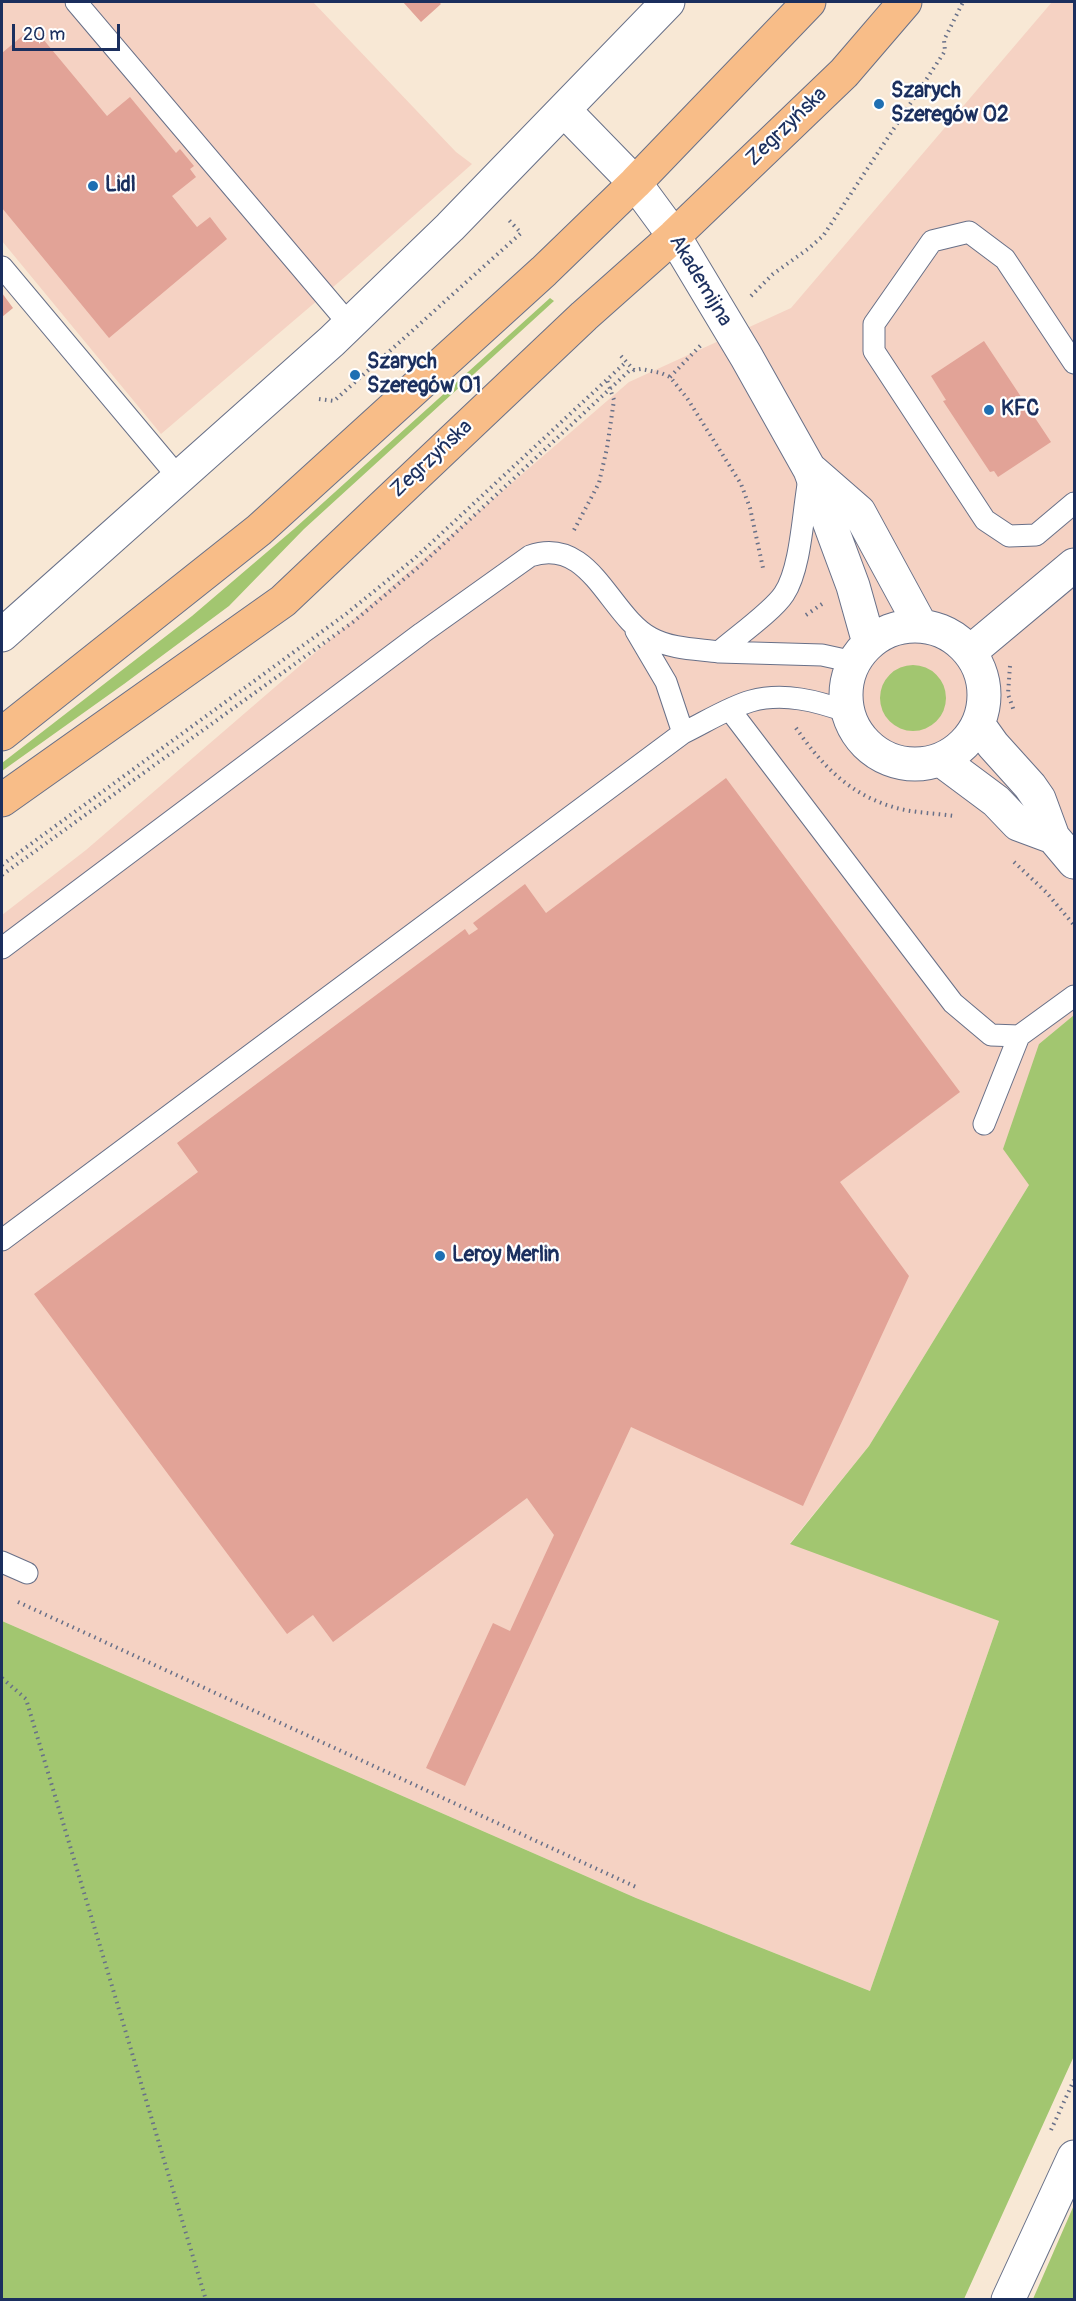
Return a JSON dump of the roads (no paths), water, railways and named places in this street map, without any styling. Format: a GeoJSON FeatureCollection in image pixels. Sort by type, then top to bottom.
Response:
{"type":"FeatureCollection","features":[{"type":"Feature","properties":{"kind":"main road"},"geometry":{"type":"LineString","coordinates":[[2,734],[259,530],[544,271],[635,183],[809,2]]}},
{"type":"Feature","properties":{"kind":"main road","name":"Zegrzyńska"},"geometry":{"type":"LineString","coordinates":[[2,800],[283,601],[584,316],[674,236],[844,73],[905,2]]}},
{"type":"Feature","properties":{"kind":"street"},"geometry":{"type":"LineString","coordinates":[[2,635],[349,324],[431,246],[668,2]]}},
{"type":"Feature","properties":{"kind":"street","name":"Akademijna"},"geometry":{"type":"LineString","coordinates":[[564,110],[635,183],[674,236],[746,356],[810,470],[856,596],[861,652]]}},
{"type":"Feature","properties":{"kind":"street","name":"Akademijna"},"geometry":{"type":"LineString","coordinates":[[810,470],[859,512],[921,626]]}},
{"type":"Feature","properties":{"kind":"street"},"geometry":{"type":"LineString","coordinates":[[970,652],[1074,565]]}},
{"type":"Feature","properties":{"kind":"street"},"geometry":{"type":"LineString","coordinates":[[921,626],[948,633],[970,652],[978,665],[984,687],[983,709],[969,739],[956,751],[924,764],[908,764],[876,753],[854,728],[848,712],[847,686],[861,652],[888,631],[899,627],[921,626]]}},
{"type":"Feature","properties":{"kind":"street"},"geometry":{"type":"LineString","coordinates":[[978,723],[993,745],[1039,799],[1053,837],[1074,862]]}},
{"type":"Feature","properties":{"kind":"street"},"geometry":{"type":"LineString","coordinates":[[941,759],[996,801],[1018,824],[1053,837]]}},
{"type":"Feature","properties":{"kind":"street"},"geometry":{"type":"LineString","coordinates":[[1008,2300],[1074,2157]]}},
{"type":"Feature","properties":{"kind":"lane"},"geometry":{"type":"LineString","coordinates":[[76,2],[349,324]]}},
{"type":"Feature","properties":{"kind":"lane"},"geometry":{"type":"LineString","coordinates":[[1074,363],[1005,259],[969,232],[932,241],[874,324],[874,351],[985,520],[1009,536],[1036,535],[1074,503]]}},
{"type":"Feature","properties":{"kind":"lane"},"geometry":{"type":"LineString","coordinates":[[2,267],[179,478]]}},
{"type":"Feature","properties":{"kind":"lane"},"geometry":{"type":"LineString","coordinates":[[719,652],[775,604],[790,584],[800,539],[810,470]]}},
{"type":"Feature","properties":{"kind":"lane"},"geometry":{"type":"LineString","coordinates":[[2,948],[405,646],[519,563],[540,553],[552,552],[576,560],[593,574],[633,626],[666,682],[683,733]]}},
{"type":"Feature","properties":{"kind":"lane"},"geometry":{"type":"LineString","coordinates":[[633,626],[652,639],[670,645],[719,652],[822,656],[861,652]]}},
{"type":"Feature","properties":{"kind":"lane"},"geometry":{"type":"LineString","coordinates":[[2,1240],[683,733],[751,701],[785,697],[807,699],[848,712]]}},
{"type":"Feature","properties":{"kind":"lane"},"geometry":{"type":"LineString","coordinates":[[730,710],[953,1003],[991,1035],[1019,1036]]}},
{"type":"Feature","properties":{"kind":"lane"},"geometry":{"type":"LineString","coordinates":[[984,1124],[1019,1036],[1074,996]]}},
{"type":"Feature","properties":{"kind":"lane"},"geometry":{"type":"LineString","coordinates":[[2,1562],[27,1573]]}},
{"type":"Feature","properties":{"kind":"place","name":"Szarych Szeregów 02"},"geometry":{"type":"Point","coordinates":[879,104]}},
{"type":"Feature","properties":{"kind":"place","name":"Lidl"},"geometry":{"type":"Point","coordinates":[93,186]}},
{"type":"Feature","properties":{"kind":"place","name":"Szarych Szeregów 01"},"geometry":{"type":"Point","coordinates":[355,375]}},
{"type":"Feature","properties":{"kind":"place","name":"KFC"},"geometry":{"type":"Point","coordinates":[989,410]}},
{"type":"Feature","properties":{"kind":"place","name":"Leroy Merlin"},"geometry":{"type":"Point","coordinates":[440,1256]}}]}
